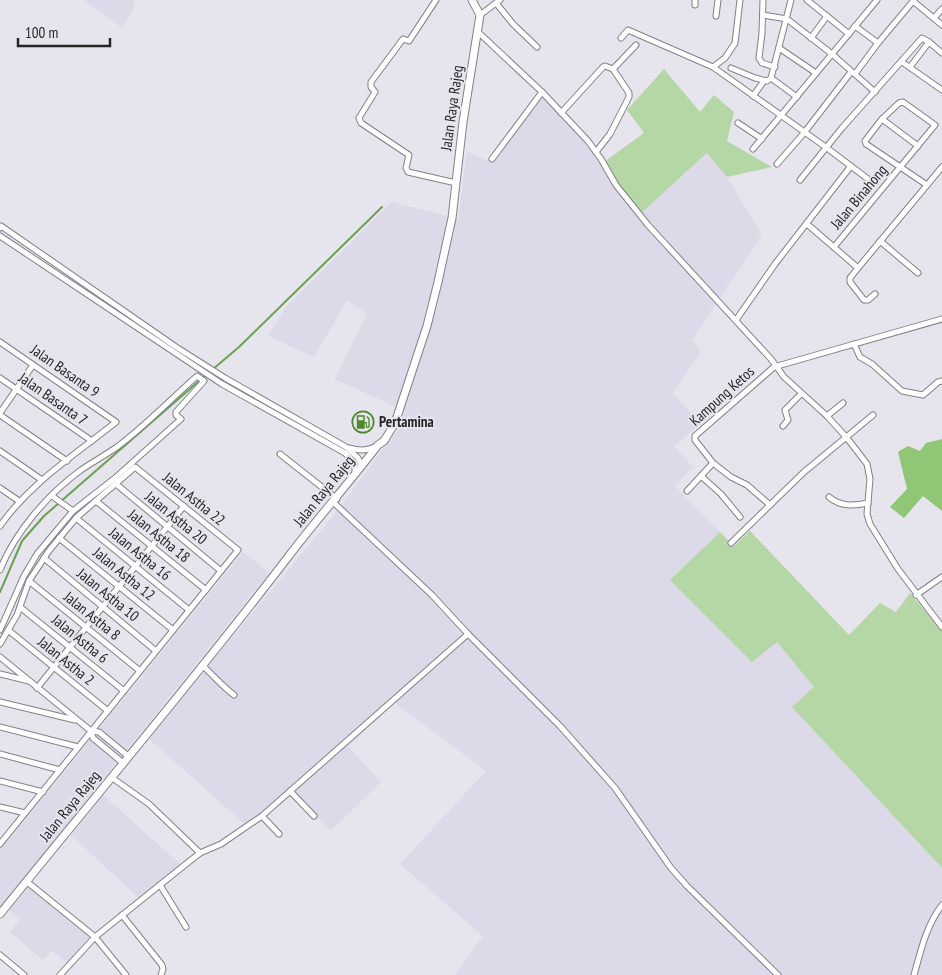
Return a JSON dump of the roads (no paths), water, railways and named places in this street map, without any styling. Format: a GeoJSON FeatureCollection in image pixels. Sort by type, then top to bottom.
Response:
{"type":"FeatureCollection","features":[{"type":"Feature","properties":{"kind":"main road"},"geometry":{"type":"LineString","coordinates":[[472,0],[480,15]]}},
{"type":"Feature","properties":{"kind":"main road","name":"Jalan Raya Rajeg"},"geometry":{"type":"LineString","coordinates":[[0,914],[203,666],[288,557],[384,440],[394,423],[427,326],[452,218],[463,122],[480,15]]}},
{"type":"Feature","properties":{"kind":"street"},"geometry":{"type":"LineString","coordinates":[[436,0],[409,41],[403,39],[371,82],[375,92],[359,118],[361,123],[410,155],[406,168],[408,172],[456,183]]}},
{"type":"Feature","properties":{"kind":"street"},"geometry":{"type":"LineString","coordinates":[[716,16],[718,0]]}},
{"type":"Feature","properties":{"kind":"street"},"geometry":{"type":"LineString","coordinates":[[713,68],[725,58],[735,43],[740,0]]}},
{"type":"Feature","properties":{"kind":"street"},"geometry":{"type":"LineString","coordinates":[[763,0],[758,58],[762,63],[774,67]]}},
{"type":"Feature","properties":{"kind":"street"},"geometry":{"type":"LineString","coordinates":[[771,78],[791,0]]}},
{"type":"Feature","properties":{"kind":"street"},"geometry":{"type":"LineString","coordinates":[[807,0],[849,34]]}},
{"type":"Feature","properties":{"kind":"street"},"geometry":{"type":"LineString","coordinates":[[753,149],[877,0]]}},
{"type":"Feature","properties":{"kind":"street"},"geometry":{"type":"LineString","coordinates":[[777,164],[913,0],[942,25]]}},
{"type":"Feature","properties":{"kind":"street"},"geometry":{"type":"LineString","coordinates":[[480,15],[498,2],[514,24],[537,47]]}},
{"type":"Feature","properties":{"kind":"street"},"geometry":{"type":"LineString","coordinates":[[934,18],[942,9]]}},
{"type":"Feature","properties":{"kind":"street"},"geometry":{"type":"LineString","coordinates":[[763,15],[786,19],[832,54],[875,92]]}},
{"type":"Feature","properties":{"kind":"street"},"geometry":{"type":"LineString","coordinates":[[811,38],[828,16]]}},
{"type":"Feature","properties":{"kind":"street"},"geometry":{"type":"LineString","coordinates":[[855,26],[878,43]]}},
{"type":"Feature","properties":{"kind":"street"},"geometry":{"type":"LineString","coordinates":[[621,38],[628,30],[713,68],[868,179]]}},
{"type":"Feature","properties":{"kind":"street"},"geometry":{"type":"LineString","coordinates":[[477,31],[561,112],[596,152],[616,185],[648,225],[736,320],[784,377],[827,416],[847,438],[867,464],[870,479],[867,518],[870,524],[916,595],[942,627]]}},
{"type":"Feature","properties":{"kind":"street"},"geometry":{"type":"LineString","coordinates":[[800,180],[842,128],[922,38],[941,49]]}},
{"type":"Feature","properties":{"kind":"street"},"geometry":{"type":"LineString","coordinates":[[910,67],[929,42]]}},
{"type":"Feature","properties":{"kind":"street"},"geometry":{"type":"LineString","coordinates":[[613,69],[636,45]]}},
{"type":"Feature","properties":{"kind":"street"},"geometry":{"type":"LineString","coordinates":[[779,48],[816,73]]}},
{"type":"Feature","properties":{"kind":"street"},"geometry":{"type":"LineString","coordinates":[[902,62],[942,90]]}},
{"type":"Feature","properties":{"kind":"street"},"geometry":{"type":"LineString","coordinates":[[561,112],[603,67],[613,69],[629,97],[610,134],[596,152]]}},
{"type":"Feature","properties":{"kind":"street"},"geometry":{"type":"LineString","coordinates":[[731,68],[764,81]]}},
{"type":"Feature","properties":{"kind":"street"},"geometry":{"type":"LineString","coordinates":[[753,96],[764,81],[771,78]]}},
{"type":"Feature","properties":{"kind":"street"},"geometry":{"type":"LineString","coordinates":[[771,78],[797,97]]}},
{"type":"Feature","properties":{"kind":"street"},"geometry":{"type":"LineString","coordinates":[[492,159],[542,92]]}},
{"type":"Feature","properties":{"kind":"street","name":"Jalan Binahong"},"geometry":{"type":"LineString","coordinates":[[835,245],[901,167],[933,127],[934,123],[901,102],[882,119]]}},
{"type":"Feature","properties":{"kind":"street"},"geometry":{"type":"LineString","coordinates":[[918,146],[882,119],[865,140],[866,144],[927,185]]}},
{"type":"Feature","properties":{"kind":"street"},"geometry":{"type":"LineString","coordinates":[[738,124],[762,139]]}},
{"type":"Feature","properties":{"kind":"street"},"geometry":{"type":"LineString","coordinates":[[736,320],[851,166]]}},
{"type":"Feature","properties":{"kind":"street"},"geometry":{"type":"LineString","coordinates":[[875,294],[868,300],[864,300],[850,282],[850,278],[942,167]]}},
{"type":"Feature","properties":{"kind":"street"},"geometry":{"type":"LineString","coordinates":[[807,224],[835,245],[858,268]]}},
{"type":"Feature","properties":{"kind":"street"},"geometry":{"type":"LineString","coordinates":[[0,228],[1,226],[176,347],[225,378],[346,448],[358,458],[362,466]]}},
{"type":"Feature","properties":{"kind":"street"},"geometry":{"type":"LineString","coordinates":[[0,236],[222,384],[345,453],[356,466],[355,476]]}},
{"type":"Feature","properties":{"kind":"street"},"geometry":{"type":"LineString","coordinates":[[880,241],[918,273]]}},
{"type":"Feature","properties":{"kind":"street"},"geometry":{"type":"LineString","coordinates":[[776,366],[942,319]]}},
{"type":"Feature","properties":{"kind":"street","name":"Jalan Basanta 9"},"geometry":{"type":"LineString","coordinates":[[0,342],[116,422],[92,441]]}},
{"type":"Feature","properties":{"kind":"street"},"geometry":{"type":"LineString","coordinates":[[854,344],[860,357],[872,364],[904,392],[922,395],[942,381]]}},
{"type":"Feature","properties":{"kind":"street"},"geometry":{"type":"LineString","coordinates":[[34,365],[0,414],[67,461]]}},
{"type":"Feature","properties":{"kind":"street","name":"Kampung Ketos"},"geometry":{"type":"LineString","coordinates":[[770,505],[747,485],[728,475],[713,463],[695,440],[695,436],[759,378],[776,366]]}},
{"type":"Feature","properties":{"kind":"street"},"geometry":{"type":"LineString","coordinates":[[0,570],[29,519],[79,471],[138,430],[198,376],[204,381],[176,412],[181,418],[179,421],[73,512],[37,554],[24,576],[0,630]]}},
{"type":"Feature","properties":{"kind":"street","name":"Jalan Basanta 7"},"geometry":{"type":"LineString","coordinates":[[0,378],[92,441]]}},
{"type":"Feature","properties":{"kind":"street"},"geometry":{"type":"LineString","coordinates":[[783,426],[788,420],[785,410],[801,394]]}},
{"type":"Feature","properties":{"kind":"street"},"geometry":{"type":"LineString","coordinates":[[827,416],[843,403]]}},
{"type":"Feature","properties":{"kind":"street"},"geometry":{"type":"LineString","coordinates":[[731,543],[804,472],[873,415]]}},
{"type":"Feature","properties":{"kind":"street"},"geometry":{"type":"LineString","coordinates":[[0,526],[19,502],[42,480],[92,441]]}},
{"type":"Feature","properties":{"kind":"street"},"geometry":{"type":"LineString","coordinates":[[346,448],[357,451],[367,450],[378,445]]}},
{"type":"Feature","properties":{"kind":"street"},"geometry":{"type":"LineString","coordinates":[[0,451],[42,480]]}},
{"type":"Feature","properties":{"kind":"street"},"geometry":{"type":"LineString","coordinates":[[280,454],[335,501],[432,595],[468,634],[560,726],[601,771],[633,812],[671,868],[778,975]]}},
{"type":"Feature","properties":{"kind":"street"},"geometry":{"type":"LineString","coordinates":[[687,491],[713,463]]}},
{"type":"Feature","properties":{"kind":"street","name":"Jalan Astha 22"},"geometry":{"type":"LineString","coordinates":[[116,484],[136,467],[238,550],[221,571]]}},
{"type":"Feature","properties":{"kind":"street"},"geometry":{"type":"LineString","coordinates":[[701,476],[721,494],[740,517]]}},
{"type":"Feature","properties":{"kind":"street"},"geometry":{"type":"LineString","coordinates":[[0,644],[20,607],[29,581],[44,558],[76,518],[116,484]]}},
{"type":"Feature","properties":{"kind":"street","name":"Jalan Astha 20"},"geometry":{"type":"LineString","coordinates":[[116,484],[221,571]]}},
{"type":"Feature","properties":{"kind":"street"},"geometry":{"type":"LineString","coordinates":[[0,488],[19,502]]}},
{"type":"Feature","properties":{"kind":"street"},"geometry":{"type":"LineString","coordinates":[[54,497],[73,512]]}},
{"type":"Feature","properties":{"kind":"street"},"geometry":{"type":"LineString","coordinates":[[829,497],[838,503],[850,506],[868,503]]}},
{"type":"Feature","properties":{"kind":"street","name":"Jalan Astha 18"},"geometry":{"type":"LineString","coordinates":[[96,501],[206,590]]}},
{"type":"Feature","properties":{"kind":"street"},"geometry":{"type":"LineString","coordinates":[[38,688],[184,506]]}},
{"type":"Feature","properties":{"kind":"street","name":"Jalan Astha 16"},"geometry":{"type":"LineString","coordinates":[[76,518],[189,610]]}},
{"type":"Feature","properties":{"kind":"street","name":"Jalan Astha 12"},"geometry":{"type":"LineString","coordinates":[[59,538],[173,630]]}},
{"type":"Feature","properties":{"kind":"street","name":"Jalan Astha 10"},"geometry":{"type":"LineString","coordinates":[[44,558],[156,651]]}},
{"type":"Feature","properties":{"kind":"street"},"geometry":{"type":"LineString","coordinates":[[0,844],[221,571]]}},
{"type":"Feature","properties":{"kind":"street"},"geometry":{"type":"LineString","coordinates":[[916,595],[942,577]]}},
{"type":"Feature","properties":{"kind":"street","name":"Jalan Astha 8"},"geometry":{"type":"LineString","coordinates":[[29,581],[140,671]]}},
{"type":"Feature","properties":{"kind":"street","name":"Jalan Astha 6"},"geometry":{"type":"LineString","coordinates":[[20,607],[124,691]]}},
{"type":"Feature","properties":{"kind":"street"},"geometry":{"type":"LineString","coordinates":[[0,613],[6,616]]}},
{"type":"Feature","properties":{"kind":"street","name":"Jalan Astha 2"},"geometry":{"type":"LineString","coordinates":[[8,630],[108,711]]}},
{"type":"Feature","properties":{"kind":"street"},"geometry":{"type":"LineString","coordinates":[[60,975],[95,937],[200,853],[221,844],[262,816],[468,634]]}},
{"type":"Feature","properties":{"kind":"street"},"geometry":{"type":"LineString","coordinates":[[0,657],[91,732],[93,738],[123,763]]}},
{"type":"Feature","properties":{"kind":"street"},"geometry":{"type":"LineString","coordinates":[[203,666],[222,686],[234,695]]}},
{"type":"Feature","properties":{"kind":"street"},"geometry":{"type":"LineString","coordinates":[[0,674],[30,682]]}},
{"type":"Feature","properties":{"kind":"street"},"geometry":{"type":"LineString","coordinates":[[0,702],[77,720]]}},
{"type":"Feature","properties":{"kind":"street"},"geometry":{"type":"LineString","coordinates":[[0,727],[78,747]]}},
{"type":"Feature","properties":{"kind":"street"},"geometry":{"type":"LineString","coordinates":[[91,732],[99,732],[128,756]]}},
{"type":"Feature","properties":{"kind":"street"},"geometry":{"type":"LineString","coordinates":[[0,754],[60,770]]}},
{"type":"Feature","properties":{"kind":"street"},"geometry":{"type":"LineString","coordinates":[[111,777],[149,804],[200,853]]}},
{"type":"Feature","properties":{"kind":"street"},"geometry":{"type":"LineString","coordinates":[[0,780],[43,792]]}},
{"type":"Feature","properties":{"kind":"street"},"geometry":{"type":"LineString","coordinates":[[290,792],[314,816]]}},
{"type":"Feature","properties":{"kind":"street"},"geometry":{"type":"LineString","coordinates":[[0,807],[25,813]]}},
{"type":"Feature","properties":{"kind":"street"},"geometry":{"type":"LineString","coordinates":[[262,816],[279,834]]}},
{"type":"Feature","properties":{"kind":"street"},"geometry":{"type":"LineString","coordinates":[[0,834],[7,835]]}},
{"type":"Feature","properties":{"kind":"street"},"geometry":{"type":"LineString","coordinates":[[26,881],[95,937],[124,974]]}},
{"type":"Feature","properties":{"kind":"street"},"geometry":{"type":"LineString","coordinates":[[160,885],[186,927]]}},
{"type":"Feature","properties":{"kind":"street"},"geometry":{"type":"LineString","coordinates":[[914,975],[926,932],[942,905]]}},
{"type":"Feature","properties":{"kind":"street"},"geometry":{"type":"LineString","coordinates":[[122,915],[162,965],[162,975]]}},
{"type":"Feature","properties":{"kind":"street"},"geometry":{"type":"LineString","coordinates":[[0,955],[24,975]]}},
{"type":"Feature","properties":{"kind":"waterway"},"geometry":{"type":"LineString","coordinates":[[212,370],[239,347],[382,207]]}},
{"type":"Feature","properties":{"kind":"waterway"},"geometry":{"type":"LineString","coordinates":[[0,592],[22,541],[44,516],[207,374]]}},
{"type":"Feature","properties":{"kind":"place","name":"Pertamina"},"geometry":{"type":"Point","coordinates":[363,422]}}]}
